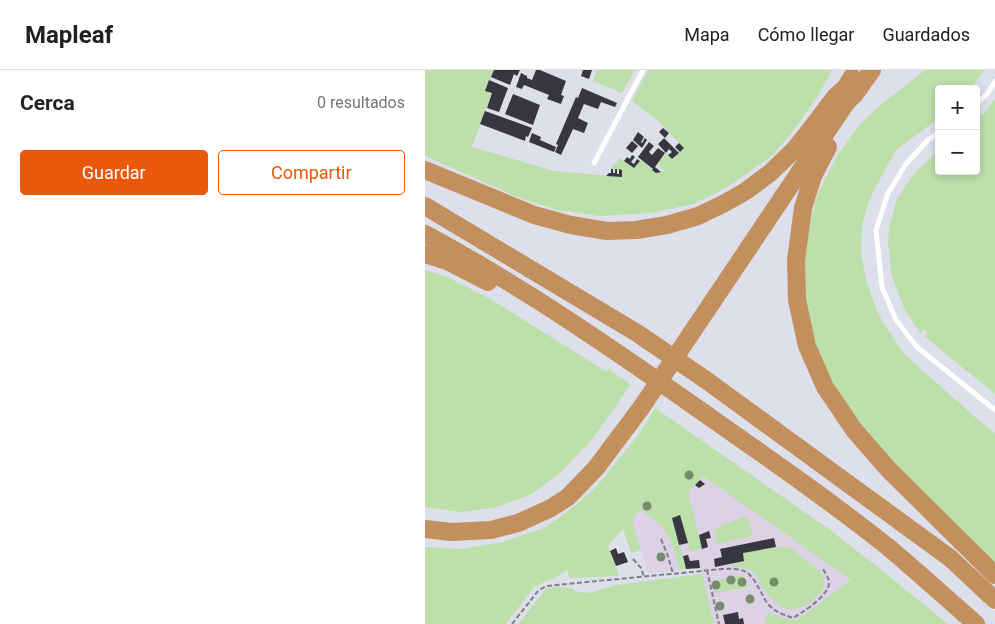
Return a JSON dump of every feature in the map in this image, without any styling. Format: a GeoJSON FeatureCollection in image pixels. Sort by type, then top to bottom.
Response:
{"type":"FeatureCollection","features":[{"type":"Feature","properties":{"kind":"highway"},"geometry":{"type":"LineString","coordinates":[[425,529],[451,532],[491,530],[518,522],[551,508],[568,497],[596,468],[641,408],[846,103],[857,70]]}},
{"type":"Feature","properties":{"kind":"highway"},"geometry":{"type":"LineString","coordinates":[[425,520],[451,524],[490,523],[517,515],[547,502],[590,465],[631,410],[840,100],[872,70]]}},
{"type":"Feature","properties":{"kind":"highway"},"geometry":{"type":"LineString","coordinates":[[425,170],[534,215],[571,225],[607,231],[636,230],[667,225],[698,216],[746,191],[770,173],[794,150],[835,97],[850,91]]}},
{"type":"Feature","properties":{"kind":"highway"},"geometry":{"type":"LineString","coordinates":[[850,91],[851,108],[813,176],[803,208],[795,260],[797,300],[807,346],[825,387],[854,430],[889,470],[995,575]]}},
{"type":"Feature","properties":{"kind":"highway"},"geometry":{"type":"LineString","coordinates":[[425,206],[637,332],[950,558],[995,600]]}},
{"type":"Feature","properties":{"kind":"highway"},"geometry":{"type":"LineString","coordinates":[[425,234],[470,258],[541,302],[801,490],[847,516],[888,548],[977,624]]}},
{"type":"Feature","properties":{"kind":"highway"},"geometry":{"type":"LineString","coordinates":[[425,254],[447,261],[483,279],[618,358]]}},
{"type":"Feature","properties":{"kind":"lane"},"geometry":{"type":"LineString","coordinates":[[594,163],[643,70]]}},
{"type":"Feature","properties":{"kind":"lane"},"geometry":{"type":"LineString","coordinates":[[980,100],[995,81]]}},
{"type":"Feature","properties":{"kind":"lane"},"geometry":{"type":"LineString","coordinates":[[935,136],[906,164],[888,193],[876,230],[881,287],[896,320],[917,347],[995,410]]}},
{"type":"Feature","properties":{"kind":"path"},"geometry":{"type":"LineString","coordinates":[[661,538],[669,556],[673,574]]}},
{"type":"Feature","properties":{"kind":"path"},"geometry":{"type":"LineString","coordinates":[[633,559],[641,568],[644,577]]}},
{"type":"Feature","properties":{"kind":"path"},"geometry":{"type":"LineString","coordinates":[[512,624],[537,591],[546,586],[737,568],[748,572],[771,607],[793,618],[823,595],[829,584],[823,569]]}},
{"type":"Feature","properties":{"kind":"path"},"geometry":{"type":"LineString","coordinates":[[707,570],[719,624]]}},
{"type":"Feature","properties":{"kind":"shaded area"},"geometry":{"type":"Polygon","coordinates":[[[678,458],[851,580],[792,624],[714,624],[700,568],[648,573],[632,521],[678,458]]]}},
{"type":"Feature","properties":{"kind":"green space"},"geometry":{"type":"Polygon","coordinates":[[[425,70],[494,70],[486,91],[492,93],[472,147],[554,171],[621,177],[622,170],[611,169],[620,158],[634,168],[641,160],[656,173],[665,171],[657,164],[666,153],[673,159],[684,148],[657,120],[632,101],[648,70],[832,70],[819,94],[796,127],[773,155],[726,188],[693,204],[651,213],[599,216],[558,210],[520,198],[425,156],[425,70]]]}},
{"type":"Feature","properties":{"kind":"green space"},"geometry":{"type":"Polygon","coordinates":[[[597,70],[635,70],[622,93],[593,81],[597,70]]]}},
{"type":"Feature","properties":{"kind":"green space"},"geometry":{"type":"Polygon","coordinates":[[[925,70],[984,70],[972,85],[935,85],[935,121],[896,150],[868,204],[862,224],[861,253],[866,280],[878,314],[903,353],[995,433],[995,567],[897,468],[860,425],[839,393],[820,358],[806,308],[804,256],[808,227],[818,193],[837,156],[861,123],[925,70]]]}},
{"type":"Feature","properties":{"kind":"green space"},"geometry":{"type":"Polygon","coordinates":[[[995,99],[995,394],[924,336],[928,333],[924,329],[920,333],[905,310],[892,277],[888,242],[889,227],[897,199],[915,172],[935,154],[935,175],[980,175],[980,116],[995,99]]]}},
{"type":"Feature","properties":{"kind":"green space"},"geometry":{"type":"Polygon","coordinates":[[[425,270],[447,277],[485,296],[607,372],[609,369],[630,384],[590,442],[560,473],[530,495],[494,508],[460,512],[425,507],[425,270]]]}},
{"type":"Feature","properties":{"kind":"green space"},"geometry":{"type":"Polygon","coordinates":[[[655,408],[826,527],[948,624],[766,624],[765,616],[769,612],[783,618],[797,620],[851,580],[703,476],[688,492],[702,549],[690,551],[680,516],[672,518],[686,569],[679,570],[672,544],[666,532],[640,509],[632,521],[641,550],[631,553],[623,529],[608,545],[619,576],[570,578],[567,570],[534,587],[506,624],[425,624],[425,547],[461,549],[502,542],[544,528],[575,506],[597,486],[639,434],[655,408]]]}},
{"type":"Feature","properties":{"kind":"green space"},"geometry":{"type":"Polygon","coordinates":[[[747,516],[753,536],[717,544],[715,528],[747,516]]]}},
{"type":"Feature","properties":{"kind":"green space"},"geometry":{"type":"Polygon","coordinates":[[[785,546],[791,548],[823,574],[824,580],[823,588],[818,595],[802,607],[794,609],[787,609],[774,602],[752,571],[732,567],[732,564],[744,561],[743,553],[785,546]]]}},
{"type":"Feature","properties":{"kind":"green space"},"geometry":{"type":"Polygon","coordinates":[[[702,574],[714,624],[518,624],[546,589],[555,587],[570,588],[579,592],[589,593],[616,585],[702,574]]]}},
{"type":"Feature","properties":{"kind":"green space"},"geometry":{"type":"Polygon","coordinates":[[[741,575],[746,579],[748,587],[715,593],[713,583],[717,580],[741,575]]]}},
{"type":"Feature","properties":{"kind":"building"},"geometry":{"type":"Polygon","coordinates":[[[494,70],[520,70],[517,76],[514,74],[510,85],[491,77],[494,70]]]}},
{"type":"Feature","properties":{"kind":"building"},"geometry":{"type":"Polygon","coordinates":[[[536,70],[566,81],[561,95],[564,96],[561,104],[547,99],[549,95],[524,85],[522,89],[516,87],[521,73],[532,80],[536,70]]]}},
{"type":"Feature","properties":{"kind":"building"},"geometry":{"type":"Polygon","coordinates":[[[583,70],[592,70],[589,79],[581,76],[583,70]]]}},
{"type":"Feature","properties":{"kind":"building"},"geometry":{"type":"Polygon","coordinates":[[[489,80],[508,88],[499,112],[487,108],[492,93],[485,91],[489,80]]]}},
{"type":"Feature","properties":{"kind":"building"},"geometry":{"type":"Polygon","coordinates":[[[582,88],[617,103],[615,107],[601,102],[598,109],[584,104],[578,118],[588,123],[584,133],[573,129],[561,155],[555,152],[558,145],[556,144],[576,97],[578,98],[582,88]]]}},
{"type":"Feature","properties":{"kind":"building"},"geometry":{"type":"Polygon","coordinates":[[[513,94],[540,105],[533,125],[505,114],[513,94]]]}},
{"type":"Feature","properties":{"kind":"building"},"geometry":{"type":"Polygon","coordinates":[[[485,111],[532,128],[528,137],[526,136],[525,141],[480,124],[485,111]]]}},
{"type":"Feature","properties":{"kind":"building"},"geometry":{"type":"Polygon","coordinates":[[[663,128],[669,133],[665,138],[659,132],[663,128]]]}},
{"type":"Feature","properties":{"kind":"building"},"geometry":{"type":"Polygon","coordinates":[[[638,132],[644,137],[642,143],[645,138],[647,140],[642,148],[633,140],[638,132]]]}},
{"type":"Feature","properties":{"kind":"building"},"geometry":{"type":"Polygon","coordinates":[[[532,133],[541,137],[540,140],[556,147],[554,152],[529,142],[532,133]]]}},
{"type":"Feature","properties":{"kind":"building"},"geometry":{"type":"Polygon","coordinates":[[[664,138],[679,153],[672,159],[668,155],[672,152],[669,149],[666,153],[658,144],[664,138]]]}},
{"type":"Feature","properties":{"kind":"building"},"geometry":{"type":"Polygon","coordinates":[[[632,141],[638,146],[632,153],[626,148],[632,141]]]}},
{"type":"Feature","properties":{"kind":"building"},"geometry":{"type":"Polygon","coordinates":[[[649,142],[654,146],[649,152],[652,155],[658,148],[665,153],[655,167],[661,172],[656,173],[638,157],[649,142]]]}},
{"type":"Feature","properties":{"kind":"building"},"geometry":{"type":"Polygon","coordinates":[[[679,143],[684,148],[680,152],[675,147],[679,143]]]}},
{"type":"Feature","properties":{"kind":"building"},"geometry":{"type":"Polygon","coordinates":[[[632,155],[635,157],[631,162],[634,164],[637,159],[640,161],[634,168],[624,161],[627,157],[630,159],[632,155]]]}},
{"type":"Feature","properties":{"kind":"building"},"geometry":{"type":"Polygon","coordinates":[[[611,169],[615,173],[615,169],[617,169],[617,174],[619,174],[619,169],[622,170],[622,177],[606,176],[611,173],[611,169]]]}},
{"type":"Feature","properties":{"kind":"building"},"geometry":{"type":"Polygon","coordinates":[[[700,480],[705,484],[699,488],[695,485],[700,480]]]}},
{"type":"Feature","properties":{"kind":"building"},"geometry":{"type":"Polygon","coordinates":[[[680,515],[688,543],[679,545],[672,518],[680,515]]]}},
{"type":"Feature","properties":{"kind":"building"},"geometry":{"type":"Polygon","coordinates":[[[709,531],[711,538],[706,539],[708,547],[702,549],[699,535],[709,531]]]}},
{"type":"Feature","properties":{"kind":"building"},"geometry":{"type":"Polygon","coordinates":[[[774,538],[776,547],[743,553],[744,561],[715,567],[714,559],[722,557],[720,549],[774,538]]]}},
{"type":"Feature","properties":{"kind":"building"},"geometry":{"type":"Polygon","coordinates":[[[616,548],[618,554],[624,552],[628,562],[616,566],[610,551],[616,548]]]}},
{"type":"Feature","properties":{"kind":"building"},"geometry":{"type":"Polygon","coordinates":[[[688,555],[690,561],[699,560],[700,568],[686,569],[683,556],[688,555]]]}},
{"type":"Feature","properties":{"kind":"building"},"geometry":{"type":"Polygon","coordinates":[[[738,612],[739,619],[743,618],[744,624],[725,624],[723,615],[738,612]]]}}]}
